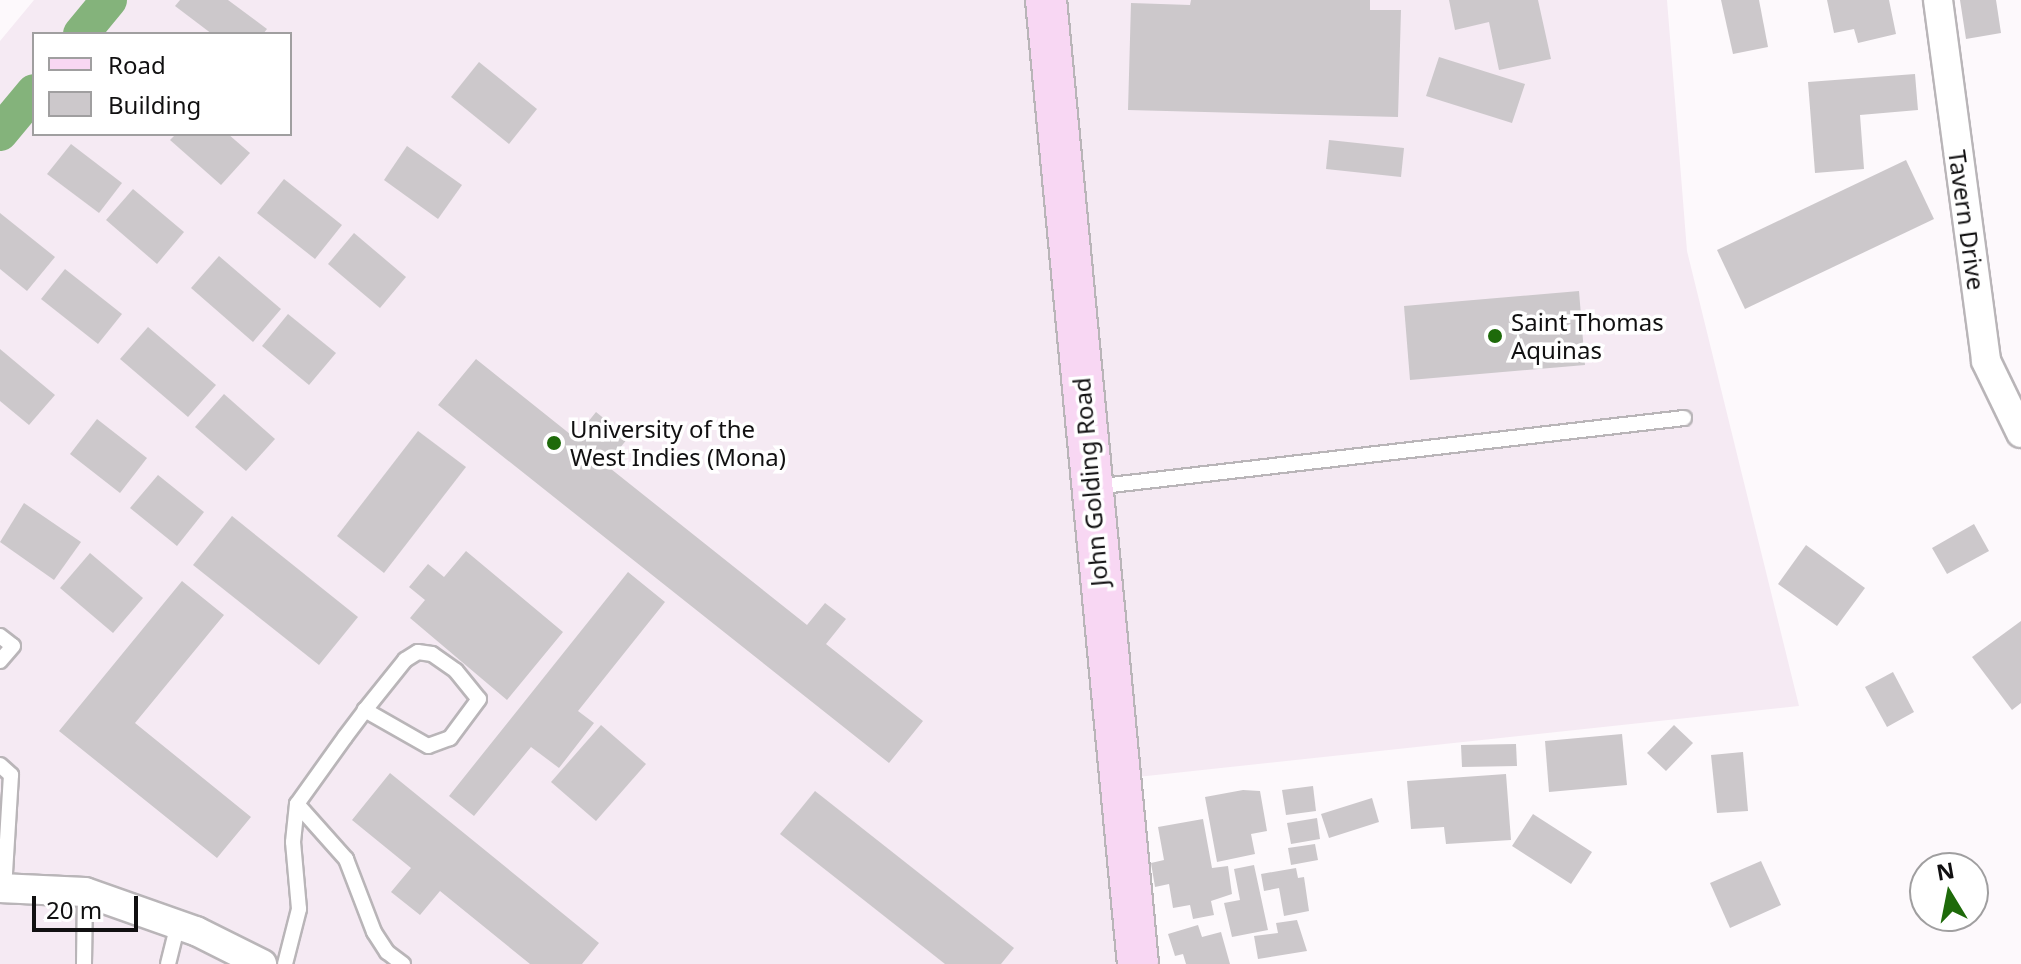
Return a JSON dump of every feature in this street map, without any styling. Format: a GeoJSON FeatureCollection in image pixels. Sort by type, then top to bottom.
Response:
{"type":"FeatureCollection","features":[{"type":"Feature","properties":{"kind":"street","name":"John Golding Road"},"geometry":{"type":"LineString","coordinates":[[1046,0],[1090,488],[1138,964]]}},
{"type":"Feature","properties":{"kind":"street","name":"Tavern Drive"},"geometry":{"type":"LineString","coordinates":[[1938,0],[1986,361],[2021,433]]}},
{"type":"Feature","properties":{"kind":"street"},"geometry":{"type":"LineString","coordinates":[[2,888],[85,892],[178,924],[262,964]]}},
{"type":"Feature","properties":{"kind":"lane"},"geometry":{"type":"LineString","coordinates":[[1090,488],[1684,418]]}},
{"type":"Feature","properties":{"kind":"lane"},"geometry":{"type":"LineString","coordinates":[[0,636],[13,646],[0,661]]}},
{"type":"Feature","properties":{"kind":"lane"},"geometry":{"type":"LineString","coordinates":[[285,964],[299,909],[293,842],[297,804],[365,710],[418,652],[432,654],[456,671],[479,699],[450,738],[428,746],[365,710]]}},
{"type":"Feature","properties":{"kind":"lane"},"geometry":{"type":"LineString","coordinates":[[0,765],[11,775],[2,888]]}},
{"type":"Feature","properties":{"kind":"lane"},"geometry":{"type":"LineString","coordinates":[[297,804],[346,859],[374,932],[387,952],[403,964]]}},
{"type":"Feature","properties":{"kind":"lane"},"geometry":{"type":"LineString","coordinates":[[84,964],[85,892]]}},
{"type":"Feature","properties":{"kind":"lane"},"geometry":{"type":"LineString","coordinates":[[168,964],[178,924]]}},
{"type":"Feature","properties":{"kind":"shaded area","name":"University of the West Indies (Mona)"},"geometry":{"type":"Polygon","coordinates":[[[34,0],[1667,0],[1687,251],[1799,706],[1128,778],[1147,964],[0,964],[0,41],[34,0]]]}},
{"type":"Feature","properties":{"kind":"building"},"geometry":{"type":"Polygon","coordinates":[[[180,0],[228,0],[267,29],[265,32],[209,32],[175,6],[180,0]]]}},
{"type":"Feature","properties":{"kind":"building"},"geometry":{"type":"Polygon","coordinates":[[[1191,0],[1370,0],[1370,10],[1401,10],[1398,117],[1128,110],[1131,3],[1190,5],[1191,0]]]}},
{"type":"Feature","properties":{"kind":"building"},"geometry":{"type":"Polygon","coordinates":[[[1449,0],[1538,0],[1551,59],[1499,70],[1489,22],[1455,30],[1449,0]]]}},
{"type":"Feature","properties":{"kind":"building"},"geometry":{"type":"Polygon","coordinates":[[[1721,0],[1759,0],[1768,47],[1733,54],[1721,0]]]}},
{"type":"Feature","properties":{"kind":"building"},"geometry":{"type":"Polygon","coordinates":[[[1827,0],[1889,0],[1896,34],[1858,43],[1854,29],[1834,33],[1827,0]]]}},
{"type":"Feature","properties":{"kind":"building"},"geometry":{"type":"Polygon","coordinates":[[[1960,0],[1996,0],[2001,33],[1966,39],[1960,0]]]}},
{"type":"Feature","properties":{"kind":"building"},"geometry":{"type":"Polygon","coordinates":[[[1439,57],[1525,84],[1512,123],[1426,96],[1439,57]]]}},
{"type":"Feature","properties":{"kind":"building"},"geometry":{"type":"Polygon","coordinates":[[[479,62],[537,109],[509,144],[451,97],[479,62]]]}},
{"type":"Feature","properties":{"kind":"building"},"geometry":{"type":"Polygon","coordinates":[[[1915,74],[1918,110],[1860,115],[1864,169],[1815,173],[1808,82],[1915,74]]]}},
{"type":"Feature","properties":{"kind":"building"},"geometry":{"type":"Polygon","coordinates":[[[174,136],[230,136],[250,153],[221,185],[170,140],[174,136]]]}},
{"type":"Feature","properties":{"kind":"building"},"geometry":{"type":"Polygon","coordinates":[[[1329,140],[1404,148],[1401,177],[1326,169],[1329,140]]]}},
{"type":"Feature","properties":{"kind":"building"},"geometry":{"type":"Polygon","coordinates":[[[71,144],[122,183],[99,213],[47,174],[71,144]]]}},
{"type":"Feature","properties":{"kind":"building"},"geometry":{"type":"Polygon","coordinates":[[[407,146],[462,185],[438,219],[384,180],[407,146]]]}},
{"type":"Feature","properties":{"kind":"building"},"geometry":{"type":"Polygon","coordinates":[[[1906,160],[1934,219],[1745,309],[1717,250],[1906,160]]]}},
{"type":"Feature","properties":{"kind":"building"},"geometry":{"type":"Polygon","coordinates":[[[284,179],[342,225],[315,259],[257,213],[284,179]]]}},
{"type":"Feature","properties":{"kind":"building"},"geometry":{"type":"Polygon","coordinates":[[[133,189],[184,232],[157,264],[106,220],[133,189]]]}},
{"type":"Feature","properties":{"kind":"building"},"geometry":{"type":"Polygon","coordinates":[[[0,213],[55,257],[27,291],[0,269],[0,213]]]}},
{"type":"Feature","properties":{"kind":"building"},"geometry":{"type":"Polygon","coordinates":[[[354,233],[406,277],[380,308],[328,264],[354,233]]]}},
{"type":"Feature","properties":{"kind":"building"},"geometry":{"type":"Polygon","coordinates":[[[219,256],[281,309],[253,342],[191,288],[219,256]]]}},
{"type":"Feature","properties":{"kind":"building"},"geometry":{"type":"Polygon","coordinates":[[[65,269],[122,314],[98,344],[41,299],[65,269]]]}},
{"type":"Feature","properties":{"kind":"building","name":"Saint Thomas Aquinas"},"geometry":{"type":"Polygon","coordinates":[[[1579,291],[1585,365],[1410,380],[1404,306],[1579,291]]]}},
{"type":"Feature","properties":{"kind":"building"},"geometry":{"type":"Polygon","coordinates":[[[288,314],[336,353],[309,385],[262,346],[288,314]]]}},
{"type":"Feature","properties":{"kind":"building"},"geometry":{"type":"Polygon","coordinates":[[[148,327],[216,385],[188,417],[120,359],[148,327]]]}},
{"type":"Feature","properties":{"kind":"building"},"geometry":{"type":"Polygon","coordinates":[[[0,349],[55,395],[29,425],[0,401],[0,349]]]}},
{"type":"Feature","properties":{"kind":"building"},"geometry":{"type":"Polygon","coordinates":[[[476,359],[575,438],[596,412],[628,438],[606,465],[807,625],[825,603],[846,619],[826,644],[923,721],[889,763],[438,405],[476,359]]]}},
{"type":"Feature","properties":{"kind":"building"},"geometry":{"type":"Polygon","coordinates":[[[224,394],[275,439],[246,471],[195,427],[224,394]]]}},
{"type":"Feature","properties":{"kind":"building"},"geometry":{"type":"Polygon","coordinates":[[[97,419],[147,458],[120,493],[70,454],[97,419]]]}},
{"type":"Feature","properties":{"kind":"building"},"geometry":{"type":"Polygon","coordinates":[[[418,431],[466,467],[384,573],[337,536],[418,431]]]}},
{"type":"Feature","properties":{"kind":"building"},"geometry":{"type":"Polygon","coordinates":[[[158,475],[204,512],[177,546],[130,508],[158,475]]]}},
{"type":"Feature","properties":{"kind":"building"},"geometry":{"type":"Polygon","coordinates":[[[24,503],[81,542],[54,580],[0,542],[24,503]]]}},
{"type":"Feature","properties":{"kind":"building"},"geometry":{"type":"Polygon","coordinates":[[[232,516],[358,617],[319,665],[193,565],[232,516]]]}},
{"type":"Feature","properties":{"kind":"building"},"geometry":{"type":"Polygon","coordinates":[[[1974,524],[1989,551],[1947,574],[1932,548],[1974,524]]]}},
{"type":"Feature","properties":{"kind":"building"},"geometry":{"type":"Polygon","coordinates":[[[1806,545],[1865,588],[1837,626],[1778,584],[1806,545]]]}},
{"type":"Feature","properties":{"kind":"building"},"geometry":{"type":"Polygon","coordinates":[[[466,551],[563,632],[507,700],[410,618],[425,600],[409,587],[428,564],[444,577],[466,551]]]}},
{"type":"Feature","properties":{"kind":"building"},"geometry":{"type":"Polygon","coordinates":[[[90,553],[143,598],[113,633],[60,588],[90,553]]]}},
{"type":"Feature","properties":{"kind":"building"},"geometry":{"type":"Polygon","coordinates":[[[628,572],[665,602],[578,711],[594,723],[559,768],[531,747],[474,816],[449,796],[628,572]]]}},
{"type":"Feature","properties":{"kind":"building"},"geometry":{"type":"Polygon","coordinates":[[[182,581],[224,615],[135,723],[251,817],[217,858],[59,731],[182,581]]]}},
{"type":"Feature","properties":{"kind":"building"},"geometry":{"type":"Polygon","coordinates":[[[2021,621],[2021,703],[2012,710],[1972,657],[2021,621]]]}},
{"type":"Feature","properties":{"kind":"building"},"geometry":{"type":"Polygon","coordinates":[[[1893,672],[1914,712],[1887,727],[1865,687],[1893,672]]]}},
{"type":"Feature","properties":{"kind":"building"},"geometry":{"type":"Polygon","coordinates":[[[601,725],[646,764],[596,821],[551,782],[601,725]]]}},
{"type":"Feature","properties":{"kind":"building"},"geometry":{"type":"Polygon","coordinates":[[[1674,725],[1693,743],[1666,771],[1647,753],[1674,725]]]}},
{"type":"Feature","properties":{"kind":"building"},"geometry":{"type":"Polygon","coordinates":[[[1622,734],[1627,785],[1549,792],[1545,741],[1622,734]]]}},
{"type":"Feature","properties":{"kind":"building"},"geometry":{"type":"Polygon","coordinates":[[[1516,744],[1517,766],[1462,767],[1461,745],[1516,744]]]}},
{"type":"Feature","properties":{"kind":"building"},"geometry":{"type":"Polygon","coordinates":[[[1743,752],[1748,811],[1717,813],[1711,755],[1743,752]]]}},
{"type":"Feature","properties":{"kind":"building"},"geometry":{"type":"Polygon","coordinates":[[[390,773],[599,943],[582,964],[530,964],[440,891],[420,915],[391,892],[411,868],[352,820],[390,773]]]}},
{"type":"Feature","properties":{"kind":"building"},"geometry":{"type":"Polygon","coordinates":[[[1506,774],[1511,840],[1446,844],[1444,827],[1411,829],[1407,781],[1506,774]]]}},
{"type":"Feature","properties":{"kind":"building"},"geometry":{"type":"Polygon","coordinates":[[[1313,786],[1316,811],[1286,815],[1282,790],[1313,786]]]}},
{"type":"Feature","properties":{"kind":"building"},"geometry":{"type":"Polygon","coordinates":[[[1243,790],[1260,791],[1267,831],[1251,834],[1255,854],[1217,862],[1205,797],[1243,790]]]}},
{"type":"Feature","properties":{"kind":"building"},"geometry":{"type":"Polygon","coordinates":[[[815,791],[1014,948],[1001,964],[945,964],[780,834],[815,791]]]}},
{"type":"Feature","properties":{"kind":"building"},"geometry":{"type":"Polygon","coordinates":[[[1372,798],[1379,822],[1329,838],[1321,814],[1372,798]]]}},
{"type":"Feature","properties":{"kind":"building"},"geometry":{"type":"Polygon","coordinates":[[[1533,814],[1592,852],[1571,884],[1512,846],[1533,814]]]}},
{"type":"Feature","properties":{"kind":"building"},"geometry":{"type":"Polygon","coordinates":[[[1317,818],[1320,839],[1291,844],[1287,823],[1317,818]]]}},
{"type":"Feature","properties":{"kind":"building"},"geometry":{"type":"Polygon","coordinates":[[[1203,819],[1212,868],[1228,866],[1232,894],[1211,901],[1214,915],[1193,919],[1190,905],[1173,908],[1169,884],[1155,887],[1151,863],[1164,860],[1158,827],[1203,819]]]}},
{"type":"Feature","properties":{"kind":"building"},"geometry":{"type":"Polygon","coordinates":[[[1315,844],[1318,860],[1291,865],[1288,848],[1315,844]]]}},
{"type":"Feature","properties":{"kind":"building"},"geometry":{"type":"Polygon","coordinates":[[[1761,861],[1781,905],[1730,928],[1710,883],[1761,861]]]}},
{"type":"Feature","properties":{"kind":"building"},"geometry":{"type":"Polygon","coordinates":[[[1254,865],[1268,930],[1232,937],[1224,903],[1240,900],[1234,869],[1254,865]]]}},
{"type":"Feature","properties":{"kind":"building"},"geometry":{"type":"Polygon","coordinates":[[[1296,868],[1298,878],[1304,877],[1309,911],[1284,916],[1279,888],[1264,891],[1261,874],[1296,868]]]}},
{"type":"Feature","properties":{"kind":"building"},"geometry":{"type":"Polygon","coordinates":[[[1297,920],[1307,951],[1258,959],[1254,936],[1278,933],[1276,923],[1297,920]]]}},
{"type":"Feature","properties":{"kind":"building"},"geometry":{"type":"Polygon","coordinates":[[[1198,925],[1202,937],[1221,932],[1230,964],[1186,964],[1183,954],[1175,956],[1168,934],[1198,925]]]}},
{"type":"Feature","properties":{"kind":"waterway"},"geometry":{"type":"LineString","coordinates":[[83,32],[109,0]]}},
{"type":"Feature","properties":{"kind":"waterway"},"geometry":{"type":"LineString","coordinates":[[0,133],[32,94]]}},
{"type":"Feature","properties":{"kind":"place","name":"Saint Thomas Aquinas"},"geometry":{"type":"Point","coordinates":[1495,336]}},
{"type":"Feature","properties":{"kind":"place","name":"University of the West Indies (Mona)"},"geometry":{"type":"Point","coordinates":[554,443]}}]}
